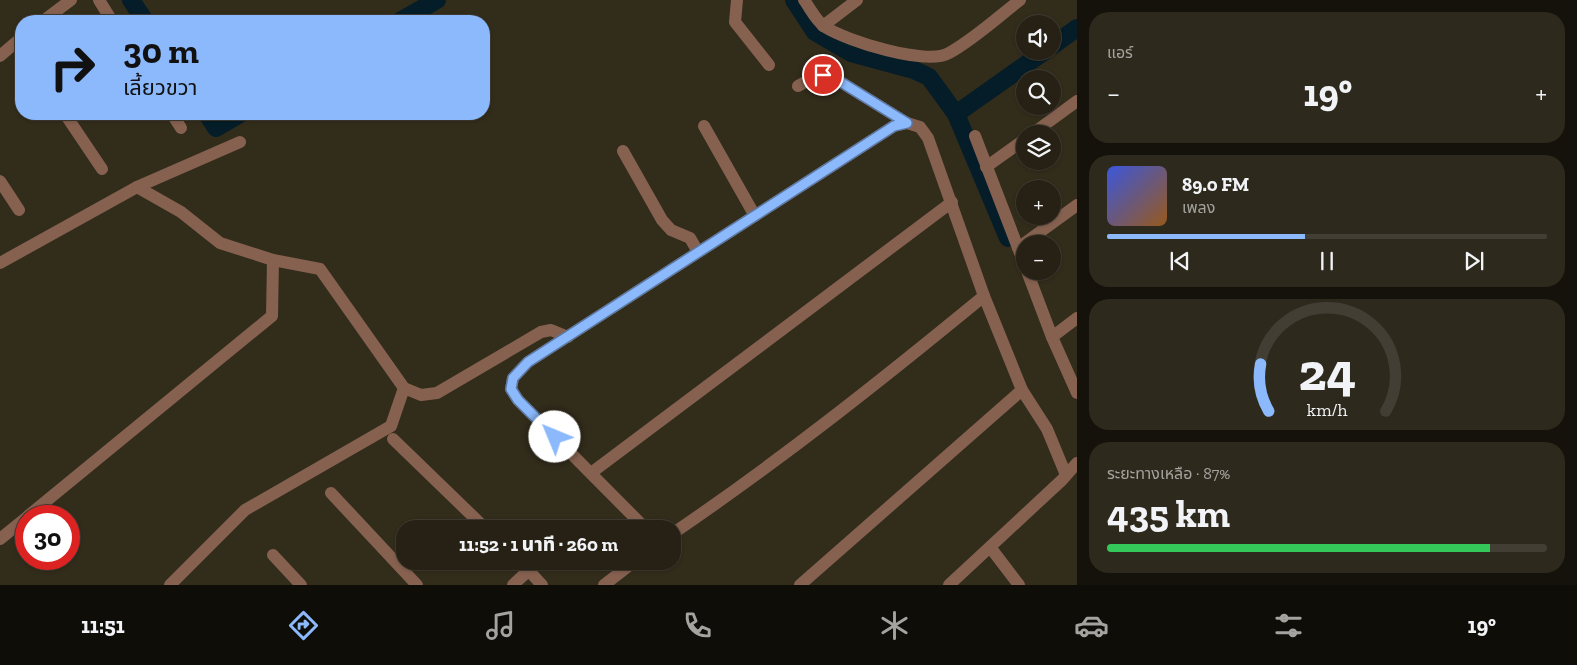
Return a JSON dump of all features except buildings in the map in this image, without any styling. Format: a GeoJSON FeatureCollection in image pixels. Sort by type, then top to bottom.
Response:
{"type":"FeatureCollection","features":[{"type":"Feature","properties":{"kind":"street"},"geometry":{"type":"LineString","coordinates":[[51,15],[71,0]]}},
{"type":"Feature","properties":{"kind":"street"},"geometry":{"type":"LineString","coordinates":[[99,0],[108,15]]}},
{"type":"Feature","properties":{"kind":"street"},"geometry":{"type":"LineString","coordinates":[[737,0],[735,22],[769,65]]}},
{"type":"Feature","properties":{"kind":"street"},"geometry":{"type":"LineString","coordinates":[[804,0],[823,26],[870,47],[930,56],[948,54],[1020,0]]}},
{"type":"Feature","properties":{"kind":"street"},"geometry":{"type":"LineString","coordinates":[[823,26],[857,0]]}},
{"type":"Feature","properties":{"kind":"street"},"geometry":{"type":"LineString","coordinates":[[0,56],[15,46]]}},
{"type":"Feature","properties":{"kind":"street"},"geometry":{"type":"LineString","coordinates":[[798,86],[816,76],[831,76],[907,123],[920,127],[928,138],[984,296],[1022,390],[1047,428],[1066,475]]}},
{"type":"Feature","properties":{"kind":"street"},"geometry":{"type":"LineString","coordinates":[[1044,125],[1077,101]]}},
{"type":"Feature","properties":{"kind":"street"},"geometry":{"type":"LineString","coordinates":[[69,120],[102,169]]}},
{"type":"Feature","properties":{"kind":"street"},"geometry":{"type":"LineString","coordinates":[[176,120],[181,128]]}},
{"type":"Feature","properties":{"kind":"street"},"geometry":{"type":"LineString","coordinates":[[637,520],[518,400],[511,389],[513,378],[528,362],[894,126],[907,123]]}},
{"type":"Feature","properties":{"kind":"street"},"geometry":{"type":"LineString","coordinates":[[704,126],[754,216]]}},
{"type":"Feature","properties":{"kind":"street"},"geometry":{"type":"LineString","coordinates":[[975,136],[1016,243]]}},
{"type":"Feature","properties":{"kind":"street"},"geometry":{"type":"LineString","coordinates":[[0,263],[137,187],[240,142]]}},
{"type":"Feature","properties":{"kind":"street"},"geometry":{"type":"LineString","coordinates":[[986,167],[1016,145]]}},
{"type":"Feature","properties":{"kind":"street"},"geometry":{"type":"LineString","coordinates":[[623,151],[662,220],[671,230],[690,238],[698,252]]}},
{"type":"Feature","properties":{"kind":"street"},"geometry":{"type":"LineString","coordinates":[[0,181],[19,210]]}},
{"type":"Feature","properties":{"kind":"street"},"geometry":{"type":"LineString","coordinates":[[137,187],[181,212],[220,243],[274,260],[320,269],[404,388],[421,395],[437,392],[541,332],[551,330],[568,337]]}},
{"type":"Feature","properties":{"kind":"street"},"geometry":{"type":"LineString","coordinates":[[592,473],[952,202]]}},
{"type":"Feature","properties":{"kind":"street"},"geometry":{"type":"LineString","coordinates":[[1061,211],[1077,205]]}},
{"type":"Feature","properties":{"kind":"street"},"geometry":{"type":"LineString","coordinates":[[1032,235],[1043,225]]}},
{"type":"Feature","properties":{"kind":"street"},"geometry":{"type":"LineString","coordinates":[[42,505],[272,316],[274,260]]}},
{"type":"Feature","properties":{"kind":"street"},"geometry":{"type":"LineString","coordinates":[[1030,280],[1052,337],[1077,393]]}},
{"type":"Feature","properties":{"kind":"street"},"geometry":{"type":"LineString","coordinates":[[681,528],[722,500],[854,402],[984,296]]}},
{"type":"Feature","properties":{"kind":"street"},"geometry":{"type":"LineString","coordinates":[[1052,337],[1077,318]]}},
{"type":"Feature","properties":{"kind":"street"},"geometry":{"type":"LineString","coordinates":[[170,585],[246,510],[391,426],[404,388]]}},
{"type":"Feature","properties":{"kind":"street"},"geometry":{"type":"LineString","coordinates":[[800,585],[1022,390]]}},
{"type":"Feature","properties":{"kind":"street"},"geometry":{"type":"LineString","coordinates":[[393,440],[477,520]]}},
{"type":"Feature","properties":{"kind":"street"},"geometry":{"type":"LineString","coordinates":[[949,585],[1066,475],[1076,463]]}},
{"type":"Feature","properties":{"kind":"street"},"geometry":{"type":"LineString","coordinates":[[330,493],[417,585]]}},
{"type":"Feature","properties":{"kind":"street"},"geometry":{"type":"LineString","coordinates":[[0,539],[15,527]]}},
{"type":"Feature","properties":{"kind":"street"},"geometry":{"type":"LineString","coordinates":[[990,547],[1019,585]]}},
{"type":"Feature","properties":{"kind":"street"},"geometry":{"type":"LineString","coordinates":[[274,555],[301,585]]}},
{"type":"Feature","properties":{"kind":"street"},"geometry":{"type":"LineString","coordinates":[[513,585],[522,570]]}},
{"type":"Feature","properties":{"kind":"street"},"geometry":{"type":"LineString","coordinates":[[528,570],[542,585]]}},
{"type":"Feature","properties":{"kind":"street"},"geometry":{"type":"LineString","coordinates":[[604,585],[623,570]]}},
{"type":"Feature","properties":{"kind":"waterway"},"geometry":{"type":"LineString","coordinates":[[131,0],[141,15]]}},
{"type":"Feature","properties":{"kind":"waterway"},"geometry":{"type":"LineString","coordinates":[[411,15],[437,0]]}},
{"type":"Feature","properties":{"kind":"waterway"},"geometry":{"type":"LineString","coordinates":[[794,0],[815,32],[851,53],[914,70],[929,77],[956,114],[1008,238]]}},
{"type":"Feature","properties":{"kind":"waterway"},"geometry":{"type":"LineString","coordinates":[[1061,40],[1077,28]]}},
{"type":"Feature","properties":{"kind":"waterway"},"geometry":{"type":"LineString","coordinates":[[956,114],[1032,60]]}},
{"type":"Feature","properties":{"kind":"waterway"},"geometry":{"type":"LineString","coordinates":[[211,120],[216,128],[230,120]]}},
{"type":"Feature","properties":{"kind":"route"},"geometry":{"type":"LineString","coordinates":[[555,437],[518,400],[511,389],[513,378],[528,362],[894,126],[907,123],[831,76],[823,75]]}}]}
